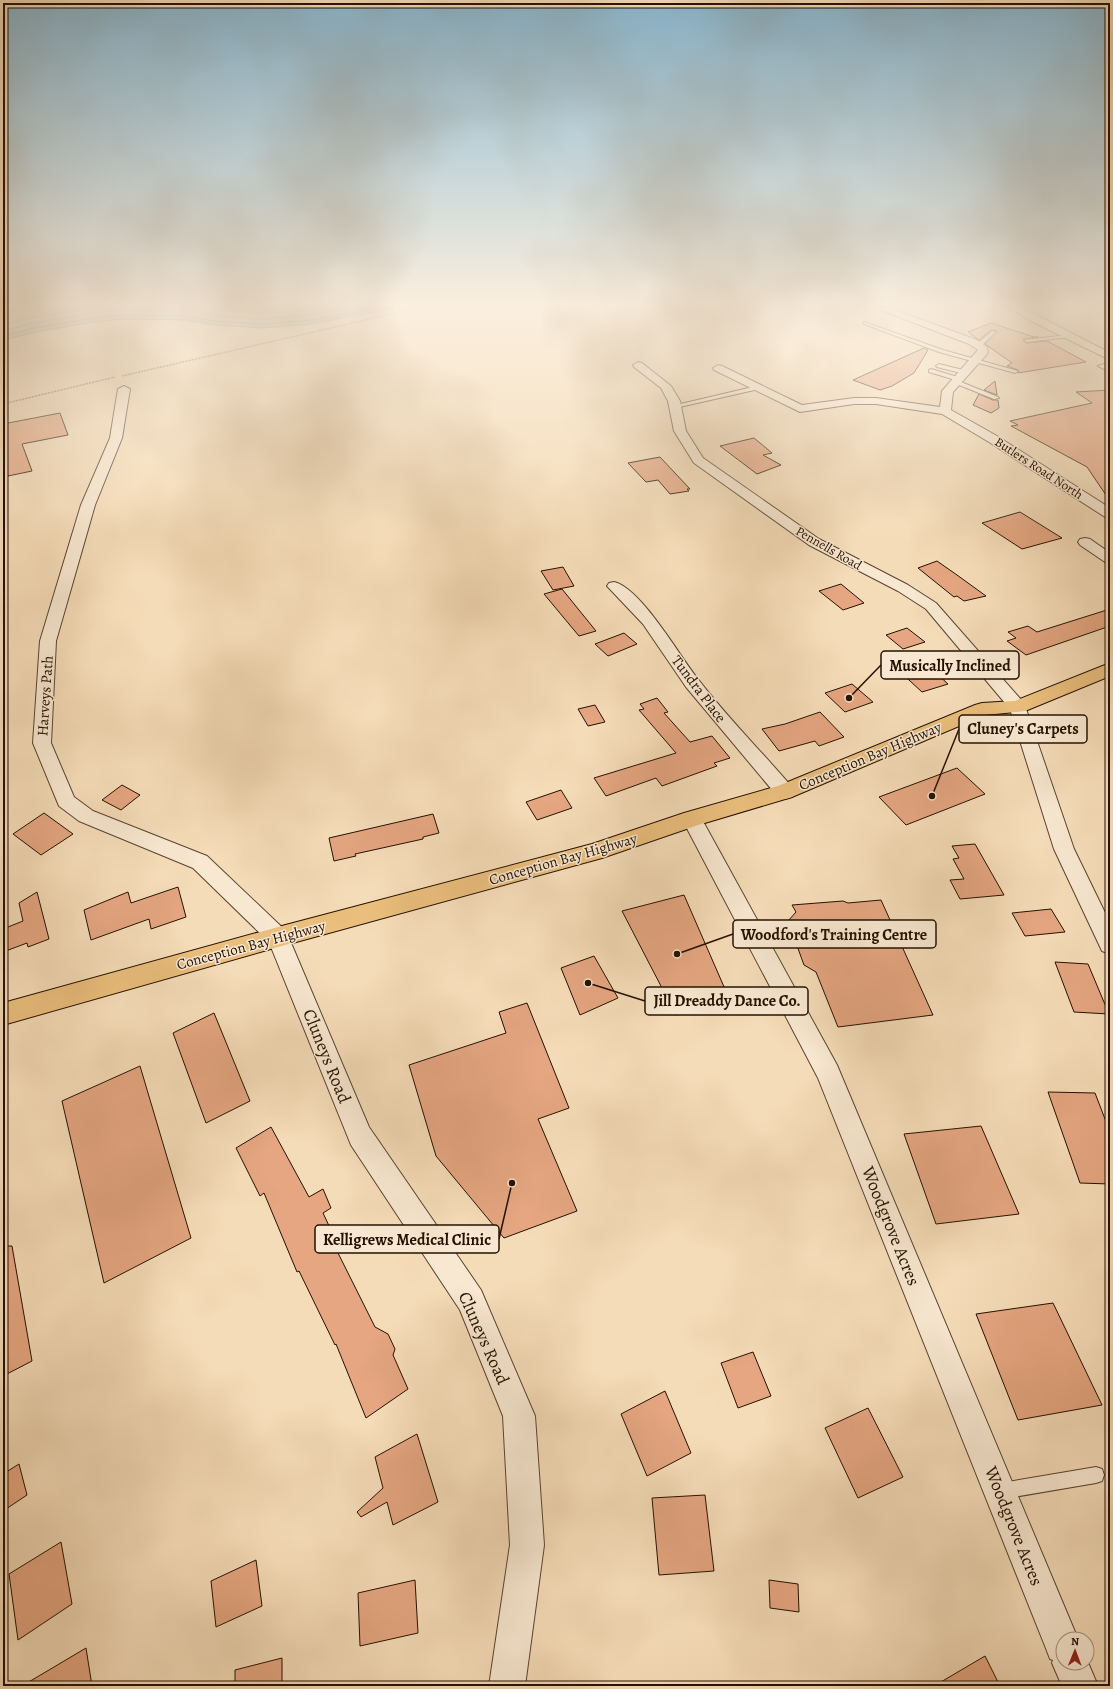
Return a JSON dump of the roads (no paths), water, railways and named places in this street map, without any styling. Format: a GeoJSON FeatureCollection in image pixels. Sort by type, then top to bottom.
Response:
{"type":"FeatureCollection","features":[{"type":"Feature","properties":{"kind":"main road","name":"Conception Bay Highway"},"geometry":{"type":"LineString","coordinates":[[3,1014],[278,937],[594,852],[692,819],[785,792],[982,709],[1018,707],[1110,669]]}},
{"type":"Feature","properties":{"kind":"street","name":"Pennells Road"},"geometry":{"type":"LineString","coordinates":[[666,386],[675,406],[680,432],[698,460],[814,542],[903,588],[931,606],[1018,707]]}},
{"type":"Feature","properties":{"kind":"street"},"geometry":{"type":"LineString","coordinates":[[753,386],[800,409],[854,401],[876,401],[945,411],[948,391],[953,386]]}},
{"type":"Feature","properties":{"kind":"street","name":"Harveys Path"},"geometry":{"type":"LineString","coordinates":[[124,389],[116,438],[88,505],[48,641],[42,743],[66,801],[86,816],[200,862],[278,937]]}},
{"type":"Feature","properties":{"kind":"street","name":"Butlers Road North"},"geometry":{"type":"LineString","coordinates":[[945,411],[993,439],[1110,514]]}},
{"type":"Feature","properties":{"kind":"street"},"geometry":{"type":"LineString","coordinates":[[1085,542],[1110,559]]}},
{"type":"Feature","properties":{"kind":"street","name":"Tundra Place"},"geometry":{"type":"LineString","coordinates":[[614,586],[634,604],[649,622],[692,683],[785,792]]}},
{"type":"Feature","properties":{"kind":"street"},"geometry":{"type":"LineString","coordinates":[[1018,707],[1064,849],[1110,945]]}},
{"type":"Feature","properties":{"kind":"street","name":"Woodgrove Acres"},"geometry":{"type":"LineString","coordinates":[[692,819],[828,1073],[1057,1631]]}},
{"type":"Feature","properties":{"kind":"street","name":"Cluneys Road"},"geometry":{"type":"LineString","coordinates":[[278,937],[360,1136],[471,1300],[519,1416],[527,1545],[507,1686]]}},
{"type":"Feature","properties":{"kind":"street"},"geometry":{"type":"LineString","coordinates":[[1073,1671],[1080,1686]]}},
{"type":"Feature","properties":{"kind":"lane"},"geometry":{"type":"LineString","coordinates":[[974,386],[996,398]]}},
{"type":"Feature","properties":{"kind":"lane"},"geometry":{"type":"LineString","coordinates":[[675,406],[757,388]]}},
{"type":"Feature","properties":{"kind":"lane"},"geometry":{"type":"LineString","coordinates":[[1000,1492],[1096,1475]]}},
{"type":"Feature","properties":{"kind":"place","name":"Musically Inclined"},"geometry":{"type":"Point","coordinates":[849,698]}},
{"type":"Feature","properties":{"kind":"place","name":"Cluney's Carpets"},"geometry":{"type":"Point","coordinates":[932,796]}},
{"type":"Feature","properties":{"kind":"place","name":"Woodford's Training Centre"},"geometry":{"type":"Point","coordinates":[677,954]}},
{"type":"Feature","properties":{"kind":"place","name":"Jill Dreaddy Dance Co."},"geometry":{"type":"Point","coordinates":[588,983]}},
{"type":"Feature","properties":{"kind":"place","name":"Kelligrews Medical Clinic"},"geometry":{"type":"Point","coordinates":[512,1183]}}]}
